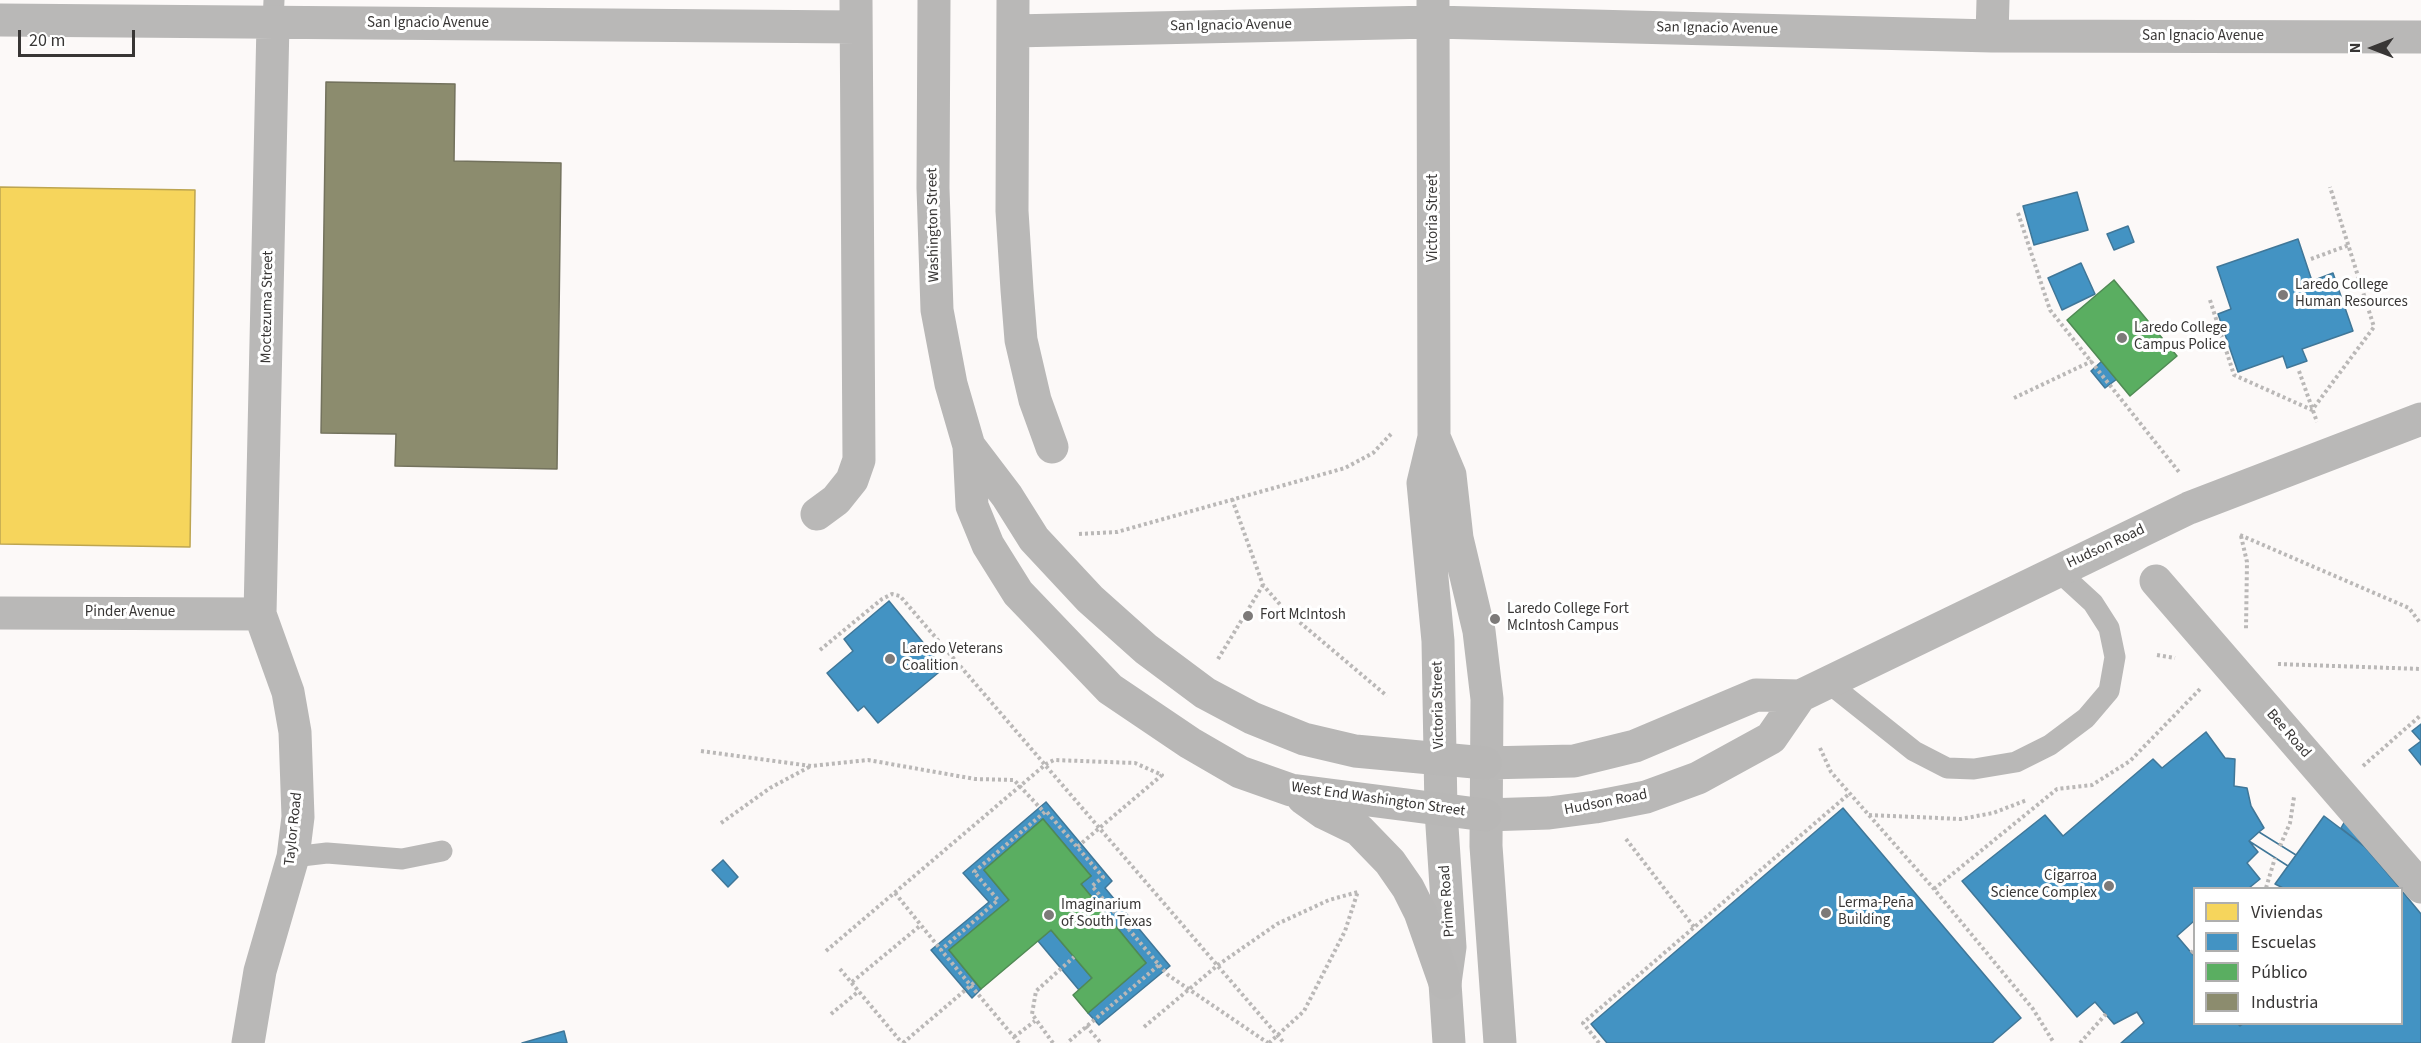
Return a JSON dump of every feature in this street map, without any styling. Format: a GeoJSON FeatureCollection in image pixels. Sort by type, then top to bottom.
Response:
{"type":"FeatureCollection","features":[{"type":"Feature","properties":{"kind":"main road","name":"Washington Street"},"geometry":{"type":"LineString","coordinates":[[934,0],[933,199],[937,310],[951,384],[969,446]]}},
{"type":"Feature","properties":{"kind":"main road"},"geometry":{"type":"LineString","coordinates":[[969,446],[1007,496],[1034,539],[1090,599],[1146,649],[1205,693],[1252,718],[1304,739],[1355,751],[1485,764]]}},
{"type":"Feature","properties":{"kind":"main road","name":"West End Washington Street"},"geometry":{"type":"LineString","coordinates":[[969,446],[972,506],[988,545],[1018,593],[1066,646],[1110,689],[1190,743],[1240,771],[1291,790],[1485,815]]}},
{"type":"Feature","properties":{"kind":"main road"},"geometry":{"type":"LineString","coordinates":[[1291,790],[1324,813],[1359,830],[1390,862],[1408,888],[1420,912],[1445,984]]}},
{"type":"Feature","properties":{"kind":"street"},"geometry":{"type":"LineString","coordinates":[[1992,36],[1993,0]]}},
{"type":"Feature","properties":{"kind":"street","name":"San Ignacio Avenue"},"geometry":{"type":"LineString","coordinates":[[0,20],[274,11],[856,14]]}},
{"type":"Feature","properties":{"kind":"street","name":"Moctezuma Street"},"geometry":{"type":"LineString","coordinates":[[260,614],[274,11]]}},
{"type":"Feature","properties":{"kind":"street","name":"San Ignacio Avenue"},"geometry":{"type":"LineString","coordinates":[[1013,16],[1433,11],[1992,36],[2421,37]]}},
{"type":"Feature","properties":{"kind":"street","name":"Victoria Street"},"geometry":{"type":"LineString","coordinates":[[1433,11],[1434,437],[1424,483],[1438,640],[1442,724],[1440,759]]}},
{"type":"Feature","properties":{"kind":"street"},"geometry":{"type":"LineString","coordinates":[[817,514],[836,500],[852,480],[859,460],[856,14]]}},
{"type":"Feature","properties":{"kind":"street"},"geometry":{"type":"LineString","coordinates":[[1013,16],[1012,211],[1021,340],[1035,400],[1052,447]]}},
{"type":"Feature","properties":{"kind":"street","name":"Hudson Road"},"geometry":{"type":"LineString","coordinates":[[1485,764],[1574,761],[1635,746],[1756,694],[1800,696],[1830,684],[2057,570],[2189,508],[2421,419]]}},
{"type":"Feature","properties":{"kind":"street","name":"Victoria Street"},"geometry":{"type":"LineString","coordinates":[[1434,437],[1450,475],[1457,538],[1479,631],[1486,699],[1485,764]]}},
{"type":"Feature","properties":{"kind":"street","name":"Bee Road"},"geometry":{"type":"LineString","coordinates":[[2156,581],[2236,663],[2336,790],[2421,887]]}},
{"type":"Feature","properties":{"kind":"street","name":"Pinder Avenue"},"geometry":{"type":"LineString","coordinates":[[0,613],[260,614]]}},
{"type":"Feature","properties":{"kind":"street","name":"Taylor Road"},"geometry":{"type":"LineString","coordinates":[[248,1043],[260,971],[293,857],[298,817],[295,732],[288,692],[260,614]]}},
{"type":"Feature","properties":{"kind":"street","name":"Hudson Road"},"geometry":{"type":"LineString","coordinates":[[1485,815],[1549,813],[1595,807],[1646,797],[1698,778],[1771,738],[1800,696]]}},
{"type":"Feature","properties":{"kind":"street","name":"Prime Road"},"geometry":{"type":"LineString","coordinates":[[1440,759],[1450,947],[1445,984],[1449,1043]]}},
{"type":"Feature","properties":{"kind":"street"},"geometry":{"type":"LineString","coordinates":[[1485,764],[1485,815],[1500,1043]]}},
{"type":"Feature","properties":{"kind":"lane"},"geometry":{"type":"LineString","coordinates":[[1830,684],[1914,751],[1947,768],[1974,769],[2016,762],[2050,745],[2086,718],[2109,690],[2115,657],[2109,628],[2093,603],[2057,570]]}},
{"type":"Feature","properties":{"kind":"lane"},"geometry":{"type":"LineString","coordinates":[[293,857],[327,852],[402,859],[442,851]]}},
{"type":"Feature","properties":{"kind":"path"},"geometry":{"type":"LineString","coordinates":[[2313,410],[2374,327],[2330,187]]}},
{"type":"Feature","properties":{"kind":"path"},"geometry":{"type":"LineString","coordinates":[[2018,213],[2050,310],[2179,473]]}},
{"type":"Feature","properties":{"kind":"path"},"geometry":{"type":"LineString","coordinates":[[2311,259],[2349,245]]}},
{"type":"Feature","properties":{"kind":"path"},"geometry":{"type":"LineString","coordinates":[[2210,300],[2234,375],[2313,410]]}},
{"type":"Feature","properties":{"kind":"path"},"geometry":{"type":"LineString","coordinates":[[2014,398],[2092,361]]}},
{"type":"Feature","properties":{"kind":"path"},"geometry":{"type":"LineString","coordinates":[[2299,370],[2319,428]]}},
{"type":"Feature","properties":{"kind":"path"},"geometry":{"type":"LineString","coordinates":[[1078,534],[1099,535],[1117,532],[1361,462],[1391,434]]}},
{"type":"Feature","properties":{"kind":"path"},"geometry":{"type":"LineString","coordinates":[[1232,499],[1263,585],[1284,609],[1387,696]]}},
{"type":"Feature","properties":{"kind":"path"},"geometry":{"type":"LineString","coordinates":[[1934,889],[2057,789],[2092,785],[2130,761],[2236,663],[2247,562],[2240,535],[2409,608],[2421,624]]}},
{"type":"Feature","properties":{"kind":"path"},"geometry":{"type":"LineString","coordinates":[[1218,660],[1263,585]]}},
{"type":"Feature","properties":{"kind":"path"},"geometry":{"type":"LineString","coordinates":[[820,650],[882,599],[892,594],[900,596],[1101,827],[1284,1043]]}},
{"type":"Feature","properties":{"kind":"path"},"geometry":{"type":"LineString","coordinates":[[2157,656],[2236,663],[2421,669]]}},
{"type":"Feature","properties":{"kind":"path"},"geometry":{"type":"LineString","coordinates":[[2336,790],[2421,715]]}},
{"type":"Feature","properties":{"kind":"path"},"geometry":{"type":"LineString","coordinates":[[1820,748],[1831,771],[1934,889],[2033,1009],[2054,1043]]}},
{"type":"Feature","properties":{"kind":"path"},"geometry":{"type":"LineString","coordinates":[[701,751],[811,766],[868,760],[975,779],[1014,780],[1023,786],[1044,812],[1046,811],[1103,877],[1092,886],[1168,975],[1269,1043],[1304,1011],[1346,931],[1358,892]]}},
{"type":"Feature","properties":{"kind":"path"},"geometry":{"type":"LineString","coordinates":[[826,951],[1023,786],[1046,764],[1054,760],[1124,762],[1154,769],[1162,775],[1077,847]]}},
{"type":"Feature","properties":{"kind":"path"},"geometry":{"type":"LineString","coordinates":[[721,823],[770,788],[811,766]]}},
{"type":"Feature","properties":{"kind":"path"},"geometry":{"type":"LineString","coordinates":[[1599,1043],[1582,1023],[1850,793]]}},
{"type":"Feature","properties":{"kind":"path"},"geometry":{"type":"LineString","coordinates":[[1869,815],[1961,819],[1993,813],[2027,800]]}},
{"type":"Feature","properties":{"kind":"path"},"geometry":{"type":"LineString","coordinates":[[941,950],[998,900],[974,872],[1044,812]]}},
{"type":"Feature","properties":{"kind":"path"},"geometry":{"type":"LineString","coordinates":[[1626,837],[1694,927]]}},
{"type":"Feature","properties":{"kind":"path"},"geometry":{"type":"LineString","coordinates":[[2266,887],[2275,858]]}},
{"type":"Feature","properties":{"kind":"path"},"geometry":{"type":"LineString","coordinates":[[1144,1027],[1218,965],[1276,924],[1297,913],[1358,892],[1366,884]]}},
{"type":"Feature","properties":{"kind":"path"},"geometry":{"type":"LineString","coordinates":[[895,893],[1019,1043]]}},
{"type":"Feature","properties":{"kind":"path"},"geometry":{"type":"LineString","coordinates":[[852,982],[921,926]]}},
{"type":"Feature","properties":{"kind":"path"},"geometry":{"type":"LineString","coordinates":[[1053,1043],[1032,1014],[1036,991],[1074,957]]}},
{"type":"Feature","properties":{"kind":"path"},"geometry":{"type":"LineString","coordinates":[[1066,1043],[1159,964]]}},
{"type":"Feature","properties":{"kind":"path"},"geometry":{"type":"LineString","coordinates":[[840,969],[902,1043],[976,981]]}},
{"type":"Feature","properties":{"kind":"path"},"geometry":{"type":"LineString","coordinates":[[831,1014],[859,991]]}},
{"type":"Feature","properties":{"kind":"path"},"geometry":{"type":"LineString","coordinates":[[2080,1043],[2106,1014]]}},
{"type":"Feature","properties":{"kind":"path"},"geometry":{"type":"LineString","coordinates":[[1014,1038],[1035,1021]]}},
{"type":"Feature","properties":{"kind":"path"},"geometry":{"type":"LineString","coordinates":[[1086,1026],[1101,1043]]}},
{"type":"Feature","properties":{"kind":"building: Viviendas"},"geometry":{"type":"Polygon","coordinates":[[[0,187],[195,190],[190,547],[0,544],[0,187]]]}},
{"type":"Feature","properties":{"kind":"building: Escuelas"},"geometry":{"type":"Polygon","coordinates":[[[2077,192],[2088,230],[2034,245],[2023,206],[2077,192]]]}},
{"type":"Feature","properties":{"kind":"building: Escuelas"},"geometry":{"type":"Polygon","coordinates":[[[2128,226],[2134,242],[2114,250],[2107,234],[2128,226]]]}},
{"type":"Feature","properties":{"kind":"building: Escuelas","name":"Laredo College Human Resources"},"geometry":{"type":"Polygon","coordinates":[[[2298,239],[2312,281],[2333,273],[2353,331],[2302,349],[2307,361],[2287,368],[2283,356],[2238,372],[2218,314],[2231,309],[2217,267],[2298,239]]]}},
{"type":"Feature","properties":{"kind":"building: Escuelas"},"geometry":{"type":"Polygon","coordinates":[[[2081,263],[2095,294],[2062,310],[2048,278],[2081,263]]]}},
{"type":"Feature","properties":{"kind":"building: Escuelas"},"geometry":{"type":"Polygon","coordinates":[[[2102,361],[2117,379],[2105,388],[2091,371],[2102,361]]]}},
{"type":"Feature","properties":{"kind":"building: Escuelas","name":"Laredo Veterans Coalition"},"geometry":{"type":"Polygon","coordinates":[[[889,601],[944,668],[878,723],[864,706],[858,711],[827,673],[853,651],[844,639],[889,601]]]}},
{"type":"Feature","properties":{"kind":"building: Escuelas"},"geometry":{"type":"Polygon","coordinates":[[[2421,724],[2421,741],[2412,731],[2421,724]]]}},
{"type":"Feature","properties":{"kind":"building: Escuelas","name":"Cigarroa Science Complex"},"geometry":{"type":"Polygon","coordinates":[[[2206,732],[2225,758],[2235,759],[2234,786],[2247,788],[2251,806],[2264,828],[2259,832],[2296,855],[2324,816],[2365,847],[2399,887],[2281,887],[2275,884],[2288,866],[2249,841],[2258,852],[2247,863],[2260,879],[2250,887],[2193,887],[2193,922],[2177,936],[2193,955],[2193,1025],[2403,1025],[2403,892],[2421,914],[2421,1043],[2121,1043],[2144,1023],[2137,1012],[2114,1024],[2095,1002],[2077,1017],[1962,881],[2045,815],[2063,836],[2153,759],[2162,768],[2206,732]]]}},
{"type":"Feature","properties":{"kind":"building: Escuelas"},"geometry":{"type":"Polygon","coordinates":[[[2421,741],[2421,765],[2409,750],[2421,741]]]}},
{"type":"Feature","properties":{"kind":"building: Escuelas"},"geometry":{"type":"Polygon","coordinates":[[[1046,802],[1112,881],[1105,888],[1170,966],[1099,1025],[1088,1013],[1146,963],[1081,884],[1091,876],[1043,819],[984,870],[1009,900],[949,950],[981,989],[972,998],[931,950],[989,902],[963,873],[1046,802]]]}},
{"type":"Feature","properties":{"kind":"building: Escuelas","name":"Lerma-Peña Building"},"geometry":{"type":"Polygon","coordinates":[[[1843,808],[2021,1018],[1992,1043],[1607,1043],[1591,1024],[1843,808]]]}},
{"type":"Feature","properties":{"kind":"building: Escuelas"},"geometry":{"type":"Polygon","coordinates":[[[2345,821],[2365,847],[2341,828],[2345,821]]]}},
{"type":"Feature","properties":{"kind":"building: Escuelas"},"geometry":{"type":"Polygon","coordinates":[[[2259,832],[2296,855],[2288,866],[2249,841],[2259,832]]]}},
{"type":"Feature","properties":{"kind":"building: Escuelas"},"geometry":{"type":"Polygon","coordinates":[[[723,860],[738,877],[728,887],[712,870],[723,860]]]}},
{"type":"Feature","properties":{"kind":"building: Escuelas"},"geometry":{"type":"Polygon","coordinates":[[[1051,930],[1092,978],[1079,990],[1038,941],[1051,930]]]}},
{"type":"Feature","properties":{"kind":"building: Escuelas"},"geometry":{"type":"Polygon","coordinates":[[[564,1031],[567,1043],[522,1043],[564,1031]]]}},
{"type":"Feature","properties":{"kind":"building: Público","name":"Laredo College Campus Police"},"geometry":{"type":"Polygon","coordinates":[[[2114,280],[2177,356],[2130,396],[2067,320],[2114,280]]]}},
{"type":"Feature","properties":{"kind":"building: Público","name":"Imaginarium of South Texas"},"geometry":{"type":"Polygon","coordinates":[[[1043,819],[1091,876],[1081,884],[1146,963],[1088,1013],[1073,995],[1092,978],[1051,930],[981,989],[949,950],[1009,900],[984,870],[1043,819]]]}},
{"type":"Feature","properties":{"kind":"building: Industria"},"geometry":{"type":"Polygon","coordinates":[[[326,82],[455,84],[454,161],[561,163],[557,469],[395,466],[396,434],[321,433],[326,82]]]}},
{"type":"Feature","properties":{"kind":"place","name":"Laredo College Human Resources"},"geometry":{"type":"Point","coordinates":[2283,295]}},
{"type":"Feature","properties":{"kind":"place","name":"Laredo College Campus Police"},"geometry":{"type":"Point","coordinates":[2122,338]}},
{"type":"Feature","properties":{"kind":"place","name":"Fort McIntosh"},"geometry":{"type":"Point","coordinates":[1248,616]}},
{"type":"Feature","properties":{"kind":"place","name":"Laredo College Fort McIntosh Campus"},"geometry":{"type":"Point","coordinates":[1495,619]}},
{"type":"Feature","properties":{"kind":"place","name":"Laredo Veterans Coalition"},"geometry":{"type":"Point","coordinates":[890,659]}},
{"type":"Feature","properties":{"kind":"place","name":"Cigarroa Science Complex"},"geometry":{"type":"Point","coordinates":[2109,886]}},
{"type":"Feature","properties":{"kind":"place","name":"Lerma-Peña Building"},"geometry":{"type":"Point","coordinates":[1826,913]}},
{"type":"Feature","properties":{"kind":"place","name":"Imaginarium of South Texas"},"geometry":{"type":"Point","coordinates":[1049,915]}}]}
